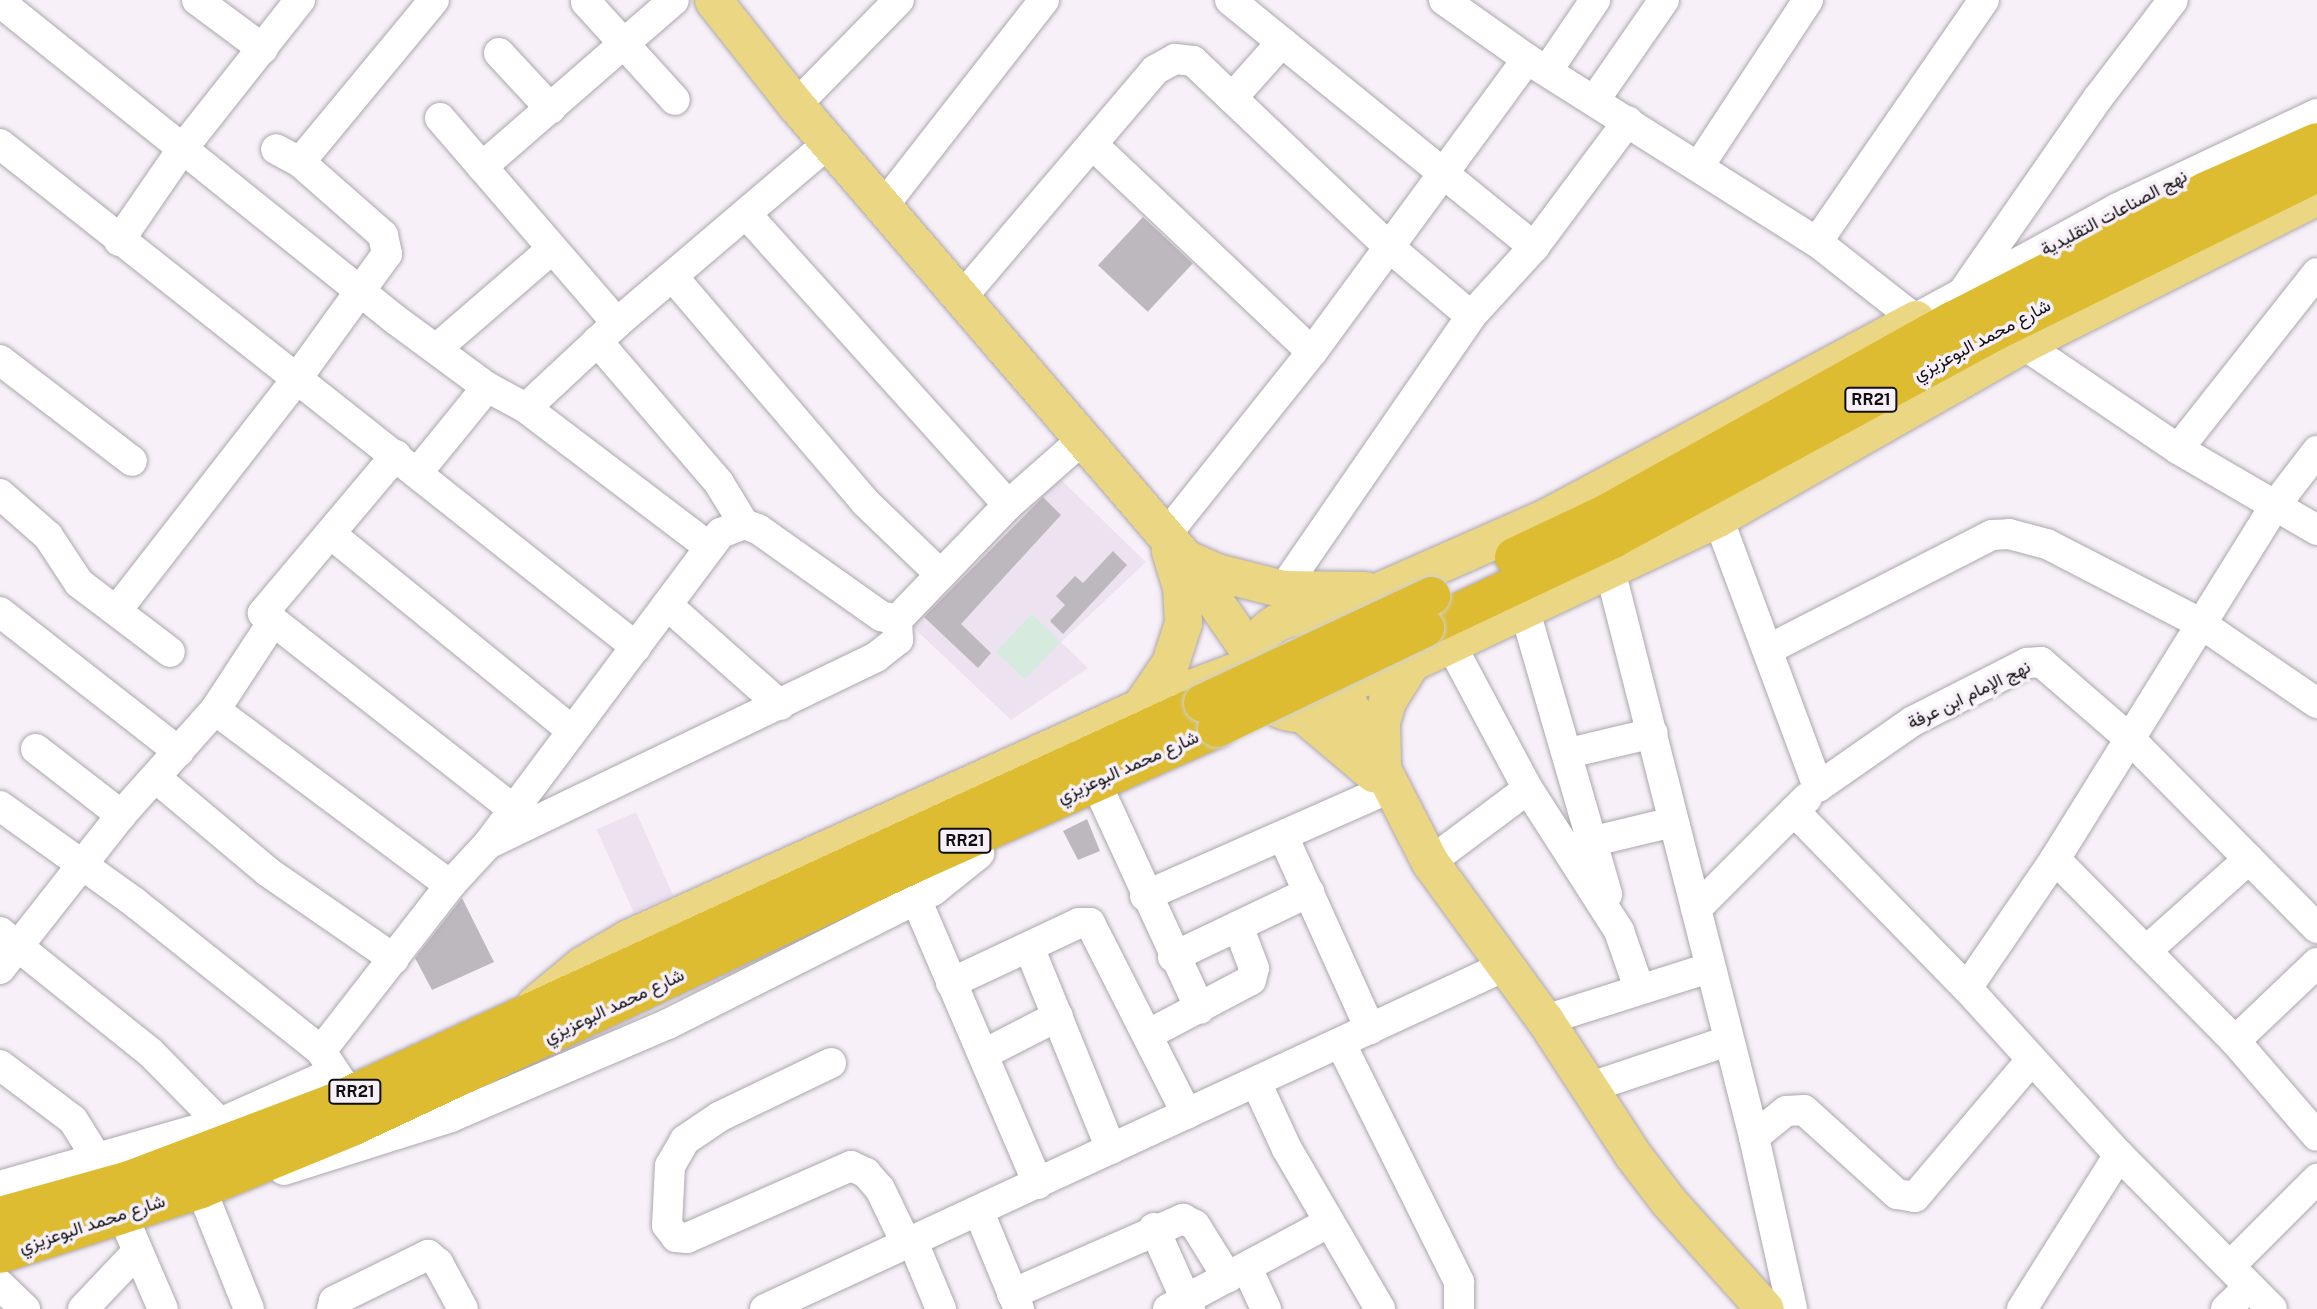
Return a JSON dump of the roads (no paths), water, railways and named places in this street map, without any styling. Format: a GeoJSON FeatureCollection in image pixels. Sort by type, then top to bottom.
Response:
{"type":"FeatureCollection","features":[{"type":"Feature","properties":{"kind":"highway","name":"شارع محمد البوعزيزي"},"geometry":{"type":"LineString","coordinates":[[1436,623],[1603,515],[1897,350],[2081,254],[2317,142]]}},
{"type":"Feature","properties":{"kind":"highway","name":"شارع محمد البوعزيزي"},"geometry":{"type":"LineString","coordinates":[[1436,623],[1614,540],[1996,331],[2312,195]]}},
{"type":"Feature","properties":{"kind":"highway","name":"RR21"},"geometry":{"type":"LineString","coordinates":[[1137,721],[1210,716],[1436,623]]}},
{"type":"Feature","properties":{"kind":"highway","name":"شارع محمد البوعزيزي"},"geometry":{"type":"LineString","coordinates":[[0,1254],[201,1189],[352,1127],[919,862],[1210,716]]}},
{"type":"Feature","properties":{"kind":"highway","name":"شارع محمد البوعزيزي"},"geometry":{"type":"LineString","coordinates":[[0,1216],[129,1180],[335,1073],[523,1017],[1137,721]]}},
{"type":"Feature","properties":{"kind":"main road"},"geometry":{"type":"LineString","coordinates":[[713,0],[796,105],[1182,556],[1251,660],[1261,696],[1296,713],[1390,788]]}},
{"type":"Feature","properties":{"kind":"main road"},"geometry":{"type":"LineString","coordinates":[[1390,788],[1382,767],[1381,722],[1387,701],[1436,623],[1524,608],[1609,566],[1718,518],[2023,344],[2312,195]]}},
{"type":"Feature","properties":{"kind":"main road"},"geometry":{"type":"LineString","coordinates":[[1137,721],[1251,660],[1273,624],[1298,608],[1344,591],[1393,585],[1548,516],[1915,319]]}},
{"type":"Feature","properties":{"kind":"main road"},"geometry":{"type":"LineString","coordinates":[[1182,556],[1298,608],[1333,631],[1345,650],[1343,686],[1390,788],[1430,862],[1507,965],[1668,1201],[1765,1309]]}},
{"type":"Feature","properties":{"kind":"main road"},"geometry":{"type":"LineString","coordinates":[[1137,721],[1170,663],[1183,623],[1182,556]]}},
{"type":"Feature","properties":{"kind":"main road"},"geometry":{"type":"LineString","coordinates":[[562,1030],[645,1005],[1296,713],[1325,706],[1343,686],[1411,663]]}},
{"type":"Feature","properties":{"kind":"street"},"geometry":{"type":"LineString","coordinates":[[197,0],[263,49]]}},
{"type":"Feature","properties":{"kind":"street"},"geometry":{"type":"LineString","coordinates":[[119,242],[183,148],[300,0]]}},
{"type":"Feature","properties":{"kind":"street"},"geometry":{"type":"LineString","coordinates":[[117,610],[295,381],[383,262],[387,242],[288,155],[434,0]]}},
{"type":"Feature","properties":{"kind":"street"},"geometry":{"type":"LineString","coordinates":[[482,167],[674,0]]}},
{"type":"Feature","properties":{"kind":"street"},"geometry":{"type":"LineString","coordinates":[[796,105],[899,0]]}},
{"type":"Feature","properties":{"kind":"street"},"geometry":{"type":"LineString","coordinates":[[884,205],[1044,0]]}},
{"type":"Feature","properties":{"kind":"street"},"geometry":{"type":"LineString","coordinates":[[1230,0],[1442,175],[1534,247]]}},
{"type":"Feature","properties":{"kind":"street"},"geometry":{"type":"LineString","coordinates":[[1182,556],[1312,352],[1442,175],[1595,0]]}},
{"type":"Feature","properties":{"kind":"street"},"geometry":{"type":"LineString","coordinates":[[1594,101],[1664,0]]}},
{"type":"Feature","properties":{"kind":"street"},"geometry":{"type":"LineString","coordinates":[[1699,166],[1808,0]]}},
{"type":"Feature","properties":{"kind":"street"},"geometry":{"type":"LineString","coordinates":[[1817,242],[1984,0]]}},
{"type":"Feature","properties":{"kind":"street"},"geometry":{"type":"LineString","coordinates":[[1962,295],[2011,218],[2174,0]]}},
{"type":"Feature","properties":{"kind":"street"},"geometry":{"type":"LineString","coordinates":[[0,1],[361,293],[487,387],[526,408],[709,547]]}},
{"type":"Feature","properties":{"kind":"street"},"geometry":{"type":"LineString","coordinates":[[1449,1],[1537,65],[1817,242],[1915,319]]}},
{"type":"Feature","properties":{"kind":"street"},"geometry":{"type":"LineString","coordinates":[[586,2],[675,100]]}},
{"type":"Feature","properties":{"kind":"street"},"geometry":{"type":"LineString","coordinates":[[1231,98],[1282,42]]}},
{"type":"Feature","properties":{"kind":"street"},"geometry":{"type":"LineString","coordinates":[[499,53],[551,109]]}},
{"type":"Feature","properties":{"kind":"street"},"geometry":{"type":"LineString","coordinates":[[962,297],[1155,70],[1175,59],[1193,61],[1389,247],[1471,316]]}},
{"type":"Feature","properties":{"kind":"street","name":"نهج الصناعات التقليدية"},"geometry":{"type":"LineString","coordinates":[[1915,319],[2130,203],[2317,114]]}},
{"type":"Feature","properties":{"kind":"street"},"geometry":{"type":"LineString","coordinates":[[440,118],[552,249],[607,332],[719,483],[744,524]]}},
{"type":"Feature","properties":{"kind":"street"},"geometry":{"type":"LineString","coordinates":[[1298,608],[1471,316],[1534,247],[1628,121]]}},
{"type":"Feature","properties":{"kind":"street"},"geometry":{"type":"LineString","coordinates":[[526,408],[607,332],[830,142]]}},
{"type":"Feature","properties":{"kind":"street"},"geometry":{"type":"LineString","coordinates":[[0,144],[119,242],[222,318],[295,381],[407,464],[636,647]]}},
{"type":"Feature","properties":{"kind":"street"},"geometry":{"type":"LineString","coordinates":[[1093,145],[1312,352]]}},
{"type":"Feature","properties":{"kind":"street"},"geometry":{"type":"LineString","coordinates":[[747,215],[1008,505]]}},
{"type":"Feature","properties":{"kind":"street"},"geometry":{"type":"LineString","coordinates":[[2011,218],[2013,243],[2032,256]]}},
{"type":"Feature","properties":{"kind":"street"},"geometry":{"type":"LineString","coordinates":[[436,349],[552,249]]}},
{"type":"Feature","properties":{"kind":"street"},"geometry":{"type":"LineString","coordinates":[[2178,449],[2317,273]]}},
{"type":"Feature","properties":{"kind":"street"},"geometry":{"type":"LineString","coordinates":[[673,278],[865,502],[941,575]]}},
{"type":"Feature","properties":{"kind":"street"},"geometry":{"type":"LineString","coordinates":[[2023,344],[2178,449],[2317,530]]}},
{"type":"Feature","properties":{"kind":"street"},"geometry":{"type":"LineString","coordinates":[[6,376],[132,461]]}},
{"type":"Feature","properties":{"kind":"street"},"geometry":{"type":"LineString","coordinates":[[487,387],[332,535],[265,607],[263,613],[272,623],[513,808]]}},
{"type":"Feature","properties":{"kind":"street"},"geometry":{"type":"LineString","coordinates":[[488,845],[780,705],[886,650],[898,640],[897,620],[1008,505],[1083,439]]}},
{"type":"Feature","properties":{"kind":"street"},"geometry":{"type":"LineString","coordinates":[[1967,988],[2055,859],[2274,507],[2317,451]]}},
{"type":"Feature","properties":{"kind":"street"},"geometry":{"type":"LineString","coordinates":[[0,494],[48,536],[79,583],[170,652]]}},
{"type":"Feature","properties":{"kind":"street"},"geometry":{"type":"LineString","coordinates":[[1696,909],[1818,787],[1769,649],[1718,518]]}},
{"type":"Feature","properties":{"kind":"street"},"geometry":{"type":"LineString","coordinates":[[0,1186],[220,1123],[335,1073],[394,959],[450,885],[488,845],[709,547],[731,527],[744,524],[758,529],[881,616],[897,620]]}},
{"type":"Feature","properties":{"kind":"street"},"geometry":{"type":"LineString","coordinates":[[1769,649],[1992,535],[2010,534],[2047,544],[2200,624],[2317,703]]}},
{"type":"Feature","properties":{"kind":"street"},"geometry":{"type":"LineString","coordinates":[[332,535],[571,730]]}},
{"type":"Feature","properties":{"kind":"street"},"geometry":{"type":"LineString","coordinates":[[1609,566],[1754,1137],[1792,1309]]}},
{"type":"Feature","properties":{"kind":"street"},"geometry":{"type":"LineString","coordinates":[[667,605],[780,705]]}},
{"type":"Feature","properties":{"kind":"street"},"geometry":{"type":"LineString","coordinates":[[1524,608],[1569,753],[1591,842],[1639,988]]}},
{"type":"Feature","properties":{"kind":"street"},"geometry":{"type":"LineString","coordinates":[[0,612],[179,752]]}},
{"type":"Feature","properties":{"kind":"street"},"geometry":{"type":"LineString","coordinates":[[220,1123],[150,1052],[6,949],[81,867],[121,815],[215,710],[272,623]]}},
{"type":"Feature","properties":{"kind":"street"},"geometry":{"type":"LineString","coordinates":[[1436,623],[1528,789],[1619,931]]}},
{"type":"Feature","properties":{"kind":"street","name":"نهج الإمام ابن عرفة"},"geometry":{"type":"LineString","coordinates":[[1818,787],[1913,721],[2034,662],[2047,666],[2130,739],[2317,928]]}},
{"type":"Feature","properties":{"kind":"street"},"geometry":{"type":"LineString","coordinates":[[215,710],[450,885]]}},
{"type":"Feature","properties":{"kind":"street"},"geometry":{"type":"LineString","coordinates":[[1569,753],[1653,733]]}},
{"type":"Feature","properties":{"kind":"street"},"geometry":{"type":"LineString","coordinates":[[36,749],[121,815]]}},
{"type":"Feature","properties":{"kind":"street"},"geometry":{"type":"LineString","coordinates":[[156,778],[268,872],[394,959]]}},
{"type":"Feature","properties":{"kind":"street"},"geometry":{"type":"LineString","coordinates":[[1144,896],[1390,788]]}},
{"type":"Feature","properties":{"kind":"street"},"geometry":{"type":"LineString","coordinates":[[1430,862],[1528,789]]}},
{"type":"Feature","properties":{"kind":"street"},"geometry":{"type":"LineString","coordinates":[[1103,798],[1144,896],[1200,1009]]}},
{"type":"Feature","properties":{"kind":"street"},"geometry":{"type":"LineString","coordinates":[[0,806],[81,867],[134,902],[335,1073]]}},
{"type":"Feature","properties":{"kind":"street"},"geometry":{"type":"LineString","coordinates":[[1794,811],[1967,988],[2119,1155],[2272,1309]]}},
{"type":"Feature","properties":{"kind":"street"},"geometry":{"type":"LineString","coordinates":[[1591,842],[1674,822]]}},
{"type":"Feature","properties":{"kind":"street"},"geometry":{"type":"LineString","coordinates":[[1283,836],[1370,1030]]}},
{"type":"Feature","properties":{"kind":"street"},"geometry":{"type":"LineString","coordinates":[[249,1309],[201,1189],[353,1152],[500,1098],[668,1024],[916,899],[958,874],[979,854]]}},
{"type":"Feature","properties":{"kind":"street"},"geometry":{"type":"LineString","coordinates":[[2055,859],[2235,1041],[2317,1136]]}},
{"type":"Feature","properties":{"kind":"street"},"geometry":{"type":"LineString","coordinates":[[2146,951],[2249,859]]}},
{"type":"Feature","properties":{"kind":"street"},"geometry":{"type":"LineString","coordinates":[[1173,957],[1309,892]]}},
{"type":"Feature","properties":{"kind":"street"},"geometry":{"type":"LineString","coordinates":[[916,899],[1038,1184]]}},
{"type":"Feature","properties":{"kind":"street"},"geometry":{"type":"LineString","coordinates":[[951,984],[1079,923],[1090,923],[1149,1034],[1187,1114]]}},
{"type":"Feature","properties":{"kind":"street"},"geometry":{"type":"LineString","coordinates":[[1149,1034],[1200,1009],[1255,975],[1238,926]]}},
{"type":"Feature","properties":{"kind":"street"},"geometry":{"type":"LineString","coordinates":[[1029,947],[1111,1149]]}},
{"type":"Feature","properties":{"kind":"street"},"geometry":{"type":"LineString","coordinates":[[2235,1041],[2317,963]]}},
{"type":"Feature","properties":{"kind":"street"},"geometry":{"type":"LineString","coordinates":[[765,1309],[1507,965]]}},
{"type":"Feature","properties":{"kind":"street"},"geometry":{"type":"LineString","coordinates":[[1545,1020],[1709,968]]}},
{"type":"Feature","properties":{"kind":"street"},"geometry":{"type":"LineString","coordinates":[[984,1054],[1058,1016]]}},
{"type":"Feature","properties":{"kind":"street"},"geometry":{"type":"LineString","coordinates":[[1591,1087],[1728,1041]]}},
{"type":"Feature","properties":{"kind":"street"},"geometry":{"type":"LineString","coordinates":[[1341,1044],[1459,1282],[1459,1309]]}},
{"type":"Feature","properties":{"kind":"street"},"geometry":{"type":"LineString","coordinates":[[1754,1137],[1786,1111],[1804,1110],[1896,1194],[1915,1198],[2031,1060]]}},
{"type":"Feature","properties":{"kind":"street"},"geometry":{"type":"LineString","coordinates":[[831,1063],[719,1117],[685,1140],[670,1166],[667,1225],[676,1237],[687,1238],[851,1166],[866,1173],[880,1189],[910,1243],[941,1309]]}},
{"type":"Feature","properties":{"kind":"street"},"geometry":{"type":"LineString","coordinates":[[0,1065],[73,1120],[98,1160]]}},
{"type":"Feature","properties":{"kind":"street"},"geometry":{"type":"LineString","coordinates":[[1256,1082],[1287,1150],[1380,1309]]}},
{"type":"Feature","properties":{"kind":"street"},"geometry":{"type":"LineString","coordinates":[[2022,1309],[2119,1155]]}},
{"type":"Feature","properties":{"kind":"street"},"geometry":{"type":"LineString","coordinates":[[2226,1309],[2240,1276],[2317,1179]]}},
{"type":"Feature","properties":{"kind":"street"},"geometry":{"type":"LineString","coordinates":[[979,1212],[1016,1301],[1154,1228],[1190,1220],[1266,1309]]}},
{"type":"Feature","properties":{"kind":"street"},"geometry":{"type":"LineString","coordinates":[[121,1214],[163,1309]]}},
{"type":"Feature","properties":{"kind":"street"},"geometry":{"type":"LineString","coordinates":[[1154,1228],[1181,1306],[1328,1223]]}},
{"type":"Feature","properties":{"kind":"street"},"geometry":{"type":"LineString","coordinates":[[83,1309],[137,1252]]}},
{"type":"Feature","properties":{"kind":"street"},"geometry":{"type":"LineString","coordinates":[[332,1309],[334,1301],[428,1255],[438,1263],[463,1309]]}},
{"type":"Feature","properties":{"kind":"street"},"geometry":{"type":"LineString","coordinates":[[0,1284],[25,1309]]}}]}
